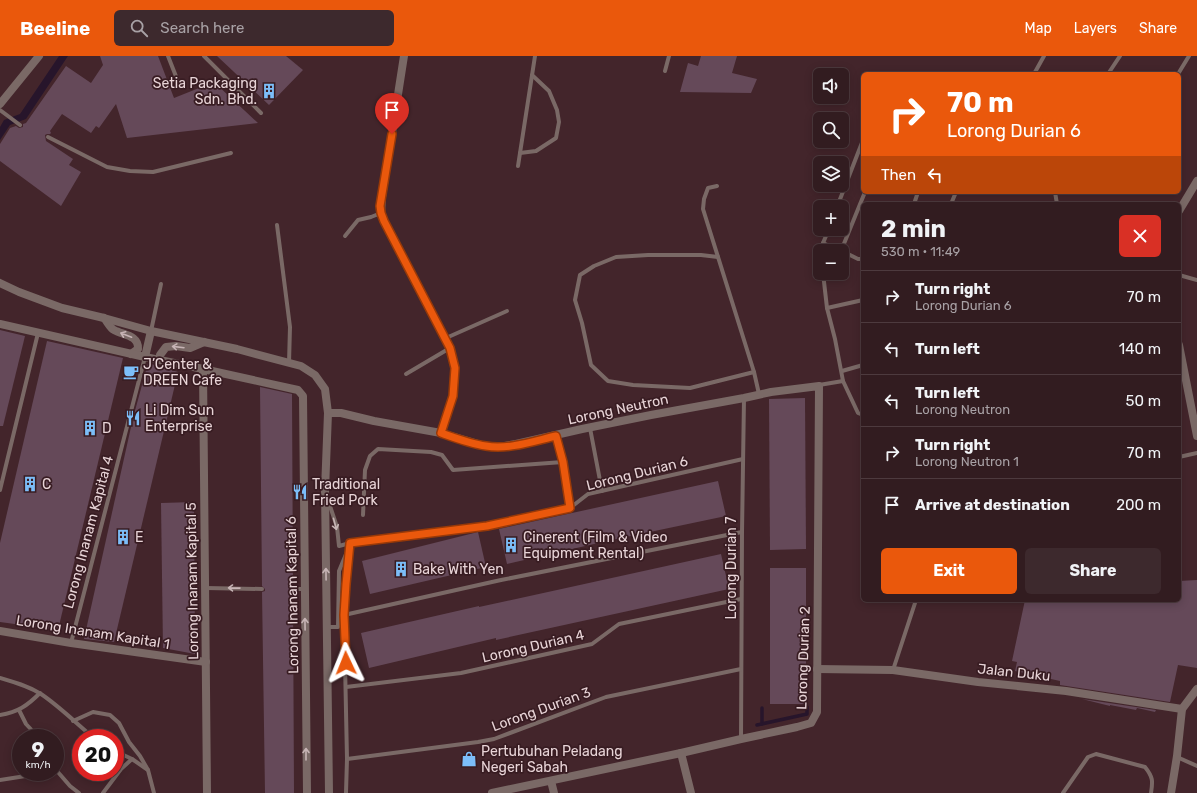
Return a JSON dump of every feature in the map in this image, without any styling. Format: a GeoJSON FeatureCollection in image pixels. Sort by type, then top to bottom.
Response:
{"type":"FeatureCollection","features":[{"type":"Feature","properties":{"kind":"street"},"geometry":{"type":"LineString","coordinates":[[0,104],[39,56]]}},
{"type":"Feature","properties":{"kind":"street"},"geometry":{"type":"LineString","coordinates":[[404,56],[382,197],[381,213],[450,348],[455,368],[453,396],[441,433]]}},
{"type":"Feature","properties":{"kind":"street"},"geometry":{"type":"LineString","coordinates":[[1181,208],[1197,181]]}},
{"type":"Feature","properties":{"kind":"street"},"geometry":{"type":"LineString","coordinates":[[0,283],[18,292],[62,308],[151,331],[237,349],[301,366],[315,375],[325,389],[328,413],[325,490],[329,793]]}},
{"type":"Feature","properties":{"kind":"street"},"geometry":{"type":"LineString","coordinates":[[104,318],[113,330],[132,337],[136,341],[138,349],[131,354]]}},
{"type":"Feature","properties":{"kind":"street"},"geometry":{"type":"LineString","coordinates":[[0,324],[203,369]]}},
{"type":"Feature","properties":{"kind":"street"},"geometry":{"type":"LineString","coordinates":[[145,357],[151,331]]}},
{"type":"Feature","properties":{"kind":"street"},"geometry":{"type":"LineString","coordinates":[[159,360],[160,355],[166,348],[176,346],[190,348],[204,342]]}},
{"type":"Feature","properties":{"kind":"street"},"geometry":{"type":"LineString","coordinates":[[1181,355],[1197,436]]}},
{"type":"Feature","properties":{"kind":"street","name":"Lorong Inanam Kapital 6"},"geometry":{"type":"LineString","coordinates":[[203,369],[298,390],[303,396],[307,793]]}},
{"type":"Feature","properties":{"kind":"street","name":"Lorong Inanam Kapital 5"},"geometry":{"type":"LineString","coordinates":[[203,369],[207,793]]}},
{"type":"Feature","properties":{"kind":"street","name":"Lorong Neutron"},"geometry":{"type":"LineString","coordinates":[[328,413],[341,413],[374,421],[441,433],[485,446],[499,447],[759,394],[818,386]]}},
{"type":"Feature","properties":{"kind":"street","name":"Lorong Durian 2"},"geometry":{"type":"LineString","coordinates":[[492,793],[682,753],[811,723],[817,712],[818,386]]}},
{"type":"Feature","properties":{"kind":"street","name":"Lorong Inanam Kapital 1"},"geometry":{"type":"LineString","coordinates":[[0,631],[71,643],[206,662]]}},
{"type":"Feature","properties":{"kind":"street","name":"Jalan Duku"},"geometry":{"type":"LineString","coordinates":[[817,669],[893,670],[978,682],[1066,691],[1182,709]]}},
{"type":"Feature","properties":{"kind":"street"},"geometry":{"type":"LineString","coordinates":[[1171,793],[1182,709],[1197,689]]}},
{"type":"Feature","properties":{"kind":"street"},"geometry":{"type":"LineString","coordinates":[[682,753],[691,793]]}},
{"type":"Feature","properties":{"kind":"street"},"geometry":{"type":"LineString","coordinates":[[551,781],[554,793]]}},
{"type":"Feature","properties":{"kind":"lane"},"geometry":{"type":"LineString","coordinates":[[168,56],[179,84]]}},
{"type":"Feature","properties":{"kind":"lane"},"geometry":{"type":"LineString","coordinates":[[204,56],[261,113]]}},
{"type":"Feature","properties":{"kind":"lane"},"geometry":{"type":"LineString","coordinates":[[518,166],[535,56]]}},
{"type":"Feature","properties":{"kind":"lane"},"geometry":{"type":"LineString","coordinates":[[665,71],[669,56]]}},
{"type":"Feature","properties":{"kind":"lane"},"geometry":{"type":"LineString","coordinates":[[1035,72],[1044,56]]}},
{"type":"Feature","properties":{"kind":"lane"},"geometry":{"type":"LineString","coordinates":[[1109,72],[1120,56]]}},
{"type":"Feature","properties":{"kind":"lane"},"geometry":{"type":"LineString","coordinates":[[1179,72],[1189,56]]}},
{"type":"Feature","properties":{"kind":"lane"},"geometry":{"type":"LineString","coordinates":[[520,153],[536,151],[556,138],[559,122],[557,110],[549,91],[532,75]]}},
{"type":"Feature","properties":{"kind":"lane"},"geometry":{"type":"LineString","coordinates":[[0,110],[20,125]]}},
{"type":"Feature","properties":{"kind":"lane"},"geometry":{"type":"LineString","coordinates":[[48,138],[107,167],[130,171],[153,172],[231,153]]}},
{"type":"Feature","properties":{"kind":"lane"},"geometry":{"type":"LineString","coordinates":[[840,200],[861,145]]}},
{"type":"Feature","properties":{"kind":"lane"},"geometry":{"type":"LineString","coordinates":[[717,186],[708,188],[703,209],[754,372],[759,394]]}},
{"type":"Feature","properties":{"kind":"lane"},"geometry":{"type":"LineString","coordinates":[[844,244],[864,194]]}},
{"type":"Feature","properties":{"kind":"lane"},"geometry":{"type":"LineString","coordinates":[[345,236],[358,220],[381,213]]}},
{"type":"Feature","properties":{"kind":"lane"},"geometry":{"type":"LineString","coordinates":[[276,225],[290,327],[289,363]]}},
{"type":"Feature","properties":{"kind":"lane"},"geometry":{"type":"LineString","coordinates":[[823,243],[826,236]]}},
{"type":"Feature","properties":{"kind":"lane"},"geometry":{"type":"LineString","coordinates":[[718,257],[701,255],[648,255],[616,257],[594,266],[580,275],[575,300],[582,323],[590,365],[608,381],[633,385],[690,388],[754,372]]}},
{"type":"Feature","properties":{"kind":"lane"},"geometry":{"type":"LineString","coordinates":[[849,255],[861,259]]}},
{"type":"Feature","properties":{"kind":"lane"},"geometry":{"type":"LineString","coordinates":[[1181,276],[1197,280]]}},
{"type":"Feature","properties":{"kind":"lane"},"geometry":{"type":"LineString","coordinates":[[824,280],[827,308],[842,370],[843,381],[858,413],[861,414]]}},
{"type":"Feature","properties":{"kind":"lane"},"geometry":{"type":"LineString","coordinates":[[151,331],[160,284]]}},
{"type":"Feature","properties":{"kind":"lane"},"geometry":{"type":"LineString","coordinates":[[827,308],[861,300]]}},
{"type":"Feature","properties":{"kind":"lane"},"geometry":{"type":"LineString","coordinates":[[446,338],[507,311]]}},
{"type":"Feature","properties":{"kind":"lane"},"geometry":{"type":"LineString","coordinates":[[0,490],[38,332]]}},
{"type":"Feature","properties":{"kind":"lane"},"geometry":{"type":"LineString","coordinates":[[406,374],[450,348]]}},
{"type":"Feature","properties":{"kind":"lane","name":"Lorong Inanam Kapital 4"},"geometry":{"type":"LineString","coordinates":[[71,643],[145,357]]}},
{"type":"Feature","properties":{"kind":"lane"},"geometry":{"type":"LineString","coordinates":[[842,370],[861,365]]}},
{"type":"Feature","properties":{"kind":"lane","name":"Lorong Neutron"},"geometry":{"type":"LineString","coordinates":[[818,386],[843,381]]}},
{"type":"Feature","properties":{"kind":"lane","name":"Lorong Durian 7"},"geometry":{"type":"LineString","coordinates":[[741,739],[744,398]]}},
{"type":"Feature","properties":{"kind":"lane"},"geometry":{"type":"LineString","coordinates":[[590,428],[602,491]]}},
{"type":"Feature","properties":{"kind":"lane"},"geometry":{"type":"LineString","coordinates":[[556,436],[563,462],[570,508]]}},
{"type":"Feature","properties":{"kind":"lane"},"geometry":{"type":"LineString","coordinates":[[363,514],[365,470],[370,456],[378,449],[431,452],[442,455],[453,470],[563,462]]}},
{"type":"Feature","properties":{"kind":"lane"},"geometry":{"type":"LineString","coordinates":[[1181,457],[1197,453]]}},
{"type":"Feature","properties":{"kind":"lane","name":"Lorong Durian 6"},"geometry":{"type":"LineString","coordinates":[[350,543],[487,526],[570,508],[588,494],[743,459]]}},
{"type":"Feature","properties":{"kind":"lane"},"geometry":{"type":"LineString","coordinates":[[325,490],[337,527],[339,546],[350,543]]}},
{"type":"Feature","properties":{"kind":"lane"},"geometry":{"type":"LineString","coordinates":[[344,615],[509,579],[742,532]]}},
{"type":"Feature","properties":{"kind":"lane"},"geometry":{"type":"LineString","coordinates":[[346,793],[347,759],[344,615],[350,543]]}},
{"type":"Feature","properties":{"kind":"lane"},"geometry":{"type":"LineString","coordinates":[[326,627],[338,627],[339,571],[350,543]]}},
{"type":"Feature","properties":{"kind":"lane"},"geometry":{"type":"LineString","coordinates":[[206,588],[262,589]]}},
{"type":"Feature","properties":{"kind":"lane"},"geometry":{"type":"LineString","coordinates":[[293,589],[304,589]]}},
{"type":"Feature","properties":{"kind":"lane","name":"Lorong Durian 4"},"geometry":{"type":"LineString","coordinates":[[346,687],[461,673],[592,644],[619,624],[742,599]]}},
{"type":"Feature","properties":{"kind":"lane"},"geometry":{"type":"LineString","coordinates":[[893,670],[915,602]]}},
{"type":"Feature","properties":{"kind":"lane","name":"Lorong Durian 3"},"geometry":{"type":"LineString","coordinates":[[347,759],[494,739],[606,697],[741,669]]}},
{"type":"Feature","properties":{"kind":"lane"},"geometry":{"type":"LineString","coordinates":[[0,678],[22,684],[40,693],[83,729]]}},
{"type":"Feature","properties":{"kind":"lane"},"geometry":{"type":"LineString","coordinates":[[0,715],[19,710],[29,704],[40,693]]}},
{"type":"Feature","properties":{"kind":"lane"},"geometry":{"type":"LineString","coordinates":[[19,710],[26,724],[31,729]]}},
{"type":"Feature","properties":{"kind":"lane"},"geometry":{"type":"LineString","coordinates":[[73,721],[93,712],[110,715],[119,723],[129,742],[140,756],[148,770],[154,793]]}},
{"type":"Feature","properties":{"kind":"lane"},"geometry":{"type":"LineString","coordinates":[[1063,793],[1088,756],[1096,754],[1145,766],[1153,782],[1150,793]]}},
{"type":"Feature","properties":{"kind":"lane"},"geometry":{"type":"LineString","coordinates":[[124,755],[148,770]]}},
{"type":"Feature","properties":{"kind":"lane"},"geometry":{"type":"LineString","coordinates":[[1177,756],[1197,766]]}},
{"type":"Feature","properties":{"kind":"lane"},"geometry":{"type":"LineString","coordinates":[[103,793],[121,769],[132,759]]}},
{"type":"Feature","properties":{"kind":"lane"},"geometry":{"type":"LineString","coordinates":[[0,780],[12,778]]}},
{"type":"Feature","properties":{"kind":"lane"},"geometry":{"type":"LineString","coordinates":[[64,780],[78,793]]}},
{"type":"Feature","properties":{"kind":"shaded area"},"geometry":{"type":"Polygon","coordinates":[[[59,56],[68,56],[26,119],[10,125],[0,140],[0,127],[4,120],[20,114],[59,56]]]}},
{"type":"Feature","properties":{"kind":"building"},"geometry":{"type":"Polygon","coordinates":[[[100,56],[158,56],[174,98],[214,82],[258,123],[127,138],[116,104],[99,128],[96,126],[91,133],[62,114],[50,131],[51,133],[45,135],[46,141],[73,159],[69,165],[81,172],[61,206],[0,161],[0,144],[10,128],[16,126],[19,128],[23,127],[23,124],[26,123],[66,66],[91,83],[103,65],[100,56]]]}},
{"type":"Feature","properties":{"kind":"building","name":"Setia Packaging Sdn. Bhd."},"geometry":{"type":"Polygon","coordinates":[[[217,56],[286,56],[303,70],[269,105],[217,56]]]}},
{"type":"Feature","properties":{"kind":"building"},"geometry":{"type":"Polygon","coordinates":[[[701,56],[737,56],[732,73],[757,79],[751,93],[680,92],[688,63],[698,66],[701,56]]]}},
{"type":"Feature","properties":{"kind":"building"},"geometry":{"type":"Polygon","coordinates":[[[0,330],[25,336],[3,426],[0,426],[0,330]]]}},
{"type":"Feature","properties":{"kind":"building"},"geometry":{"type":"Polygon","coordinates":[[[47,341],[123,358],[58,630],[0,622],[0,543],[47,341]]]}},
{"type":"Feature","properties":{"kind":"building","name":"E"},"geometry":{"type":"Polygon","coordinates":[[[148,363],[178,372],[114,642],[84,639],[133,418],[148,363]]]}},
{"type":"Feature","properties":{"kind":"building"},"geometry":{"type":"Polygon","coordinates":[[[260,387],[292,394],[293,586],[290,587],[290,589],[293,592],[294,793],[265,793],[262,592],[265,591],[265,589],[262,586],[260,387]]]}},
{"type":"Feature","properties":{"kind":"building"},"geometry":{"type":"Polygon","coordinates":[[[805,398],[806,549],[770,550],[769,399],[805,398]]]}},
{"type":"Feature","properties":{"kind":"building"},"geometry":{"type":"Polygon","coordinates":[[[718,481],[726,516],[507,564],[499,529],[718,481]]]}},
{"type":"Feature","properties":{"kind":"building"},"geometry":{"type":"Polygon","coordinates":[[[194,502],[195,654],[163,648],[161,503],[194,502]]]}},
{"type":"Feature","properties":{"kind":"building"},"geometry":{"type":"Polygon","coordinates":[[[478,532],[486,567],[370,594],[362,561],[478,532]]]}},
{"type":"Feature","properties":{"kind":"building"},"geometry":{"type":"Polygon","coordinates":[[[721,554],[729,589],[496,640],[496,638],[369,668],[361,633],[721,554]]]}},
{"type":"Feature","properties":{"kind":"building"},"geometry":{"type":"Polygon","coordinates":[[[770,568],[806,568],[806,704],[770,704],[770,568]]]}},
{"type":"Feature","properties":{"kind":"building"},"geometry":{"type":"Polygon","coordinates":[[[1197,580],[1197,668],[1178,665],[1170,702],[1060,685],[1060,681],[1015,671],[1017,662],[1012,661],[1025,602],[1181,602],[1181,581],[1197,580]]]}},
{"type":"Feature","properties":{"kind":"building"},"geometry":{"type":"Polygon","coordinates":[[[1082,699],[1156,710],[1155,712],[1137,708],[1136,710],[1110,706],[1082,699]]]}},
{"type":"Feature","properties":{"kind":"waterway"},"geometry":{"type":"LineString","coordinates":[[757,725],[807,714],[807,707]]}},
{"type":"Feature","properties":{"kind":"waterway"},"geometry":{"type":"LineString","coordinates":[[762,708],[762,724]]}},
{"type":"Feature","properties":{"kind":"place","name":"Setia Packaging Sdn. Bhd."},"geometry":{"type":"Point","coordinates":[269,91]}},
{"type":"Feature","properties":{"kind":"place","name":"J’Center & DREEN Cafe"},"geometry":{"type":"Point","coordinates":[131,372]}},
{"type":"Feature","properties":{"kind":"place","name":"Li Dim Sun Enterprise"},"geometry":{"type":"Point","coordinates":[133,418]}},
{"type":"Feature","properties":{"kind":"place","name":"D"},"geometry":{"type":"Point","coordinates":[90,428]}},
{"type":"Feature","properties":{"kind":"place","name":"C"},"geometry":{"type":"Point","coordinates":[30,484]}},
{"type":"Feature","properties":{"kind":"place","name":"Traditional Fried Pork"},"geometry":{"type":"Point","coordinates":[300,492]}},
{"type":"Feature","properties":{"kind":"place","name":"E"},"geometry":{"type":"Point","coordinates":[123,537]}},
{"type":"Feature","properties":{"kind":"place","name":"Cinerent (Film & Video Equipment Rental)"},"geometry":{"type":"Point","coordinates":[511,545]}},
{"type":"Feature","properties":{"kind":"place","name":"Bake With Yen"},"geometry":{"type":"Point","coordinates":[401,569]}},
{"type":"Feature","properties":{"kind":"place","name":"Pertubuhan Peladang Negeri Sabah"},"geometry":{"type":"Point","coordinates":[469,759]}},
{"type":"Feature","properties":{"kind":"route"},"geometry":{"type":"LineString","coordinates":[[346,663],[344,615],[350,543],[487,526],[570,508],[563,462],[556,436],[499,447],[485,446],[441,433],[453,396],[455,368],[453,357],[446,338],[381,213],[380,206],[392,134]]}}]}
